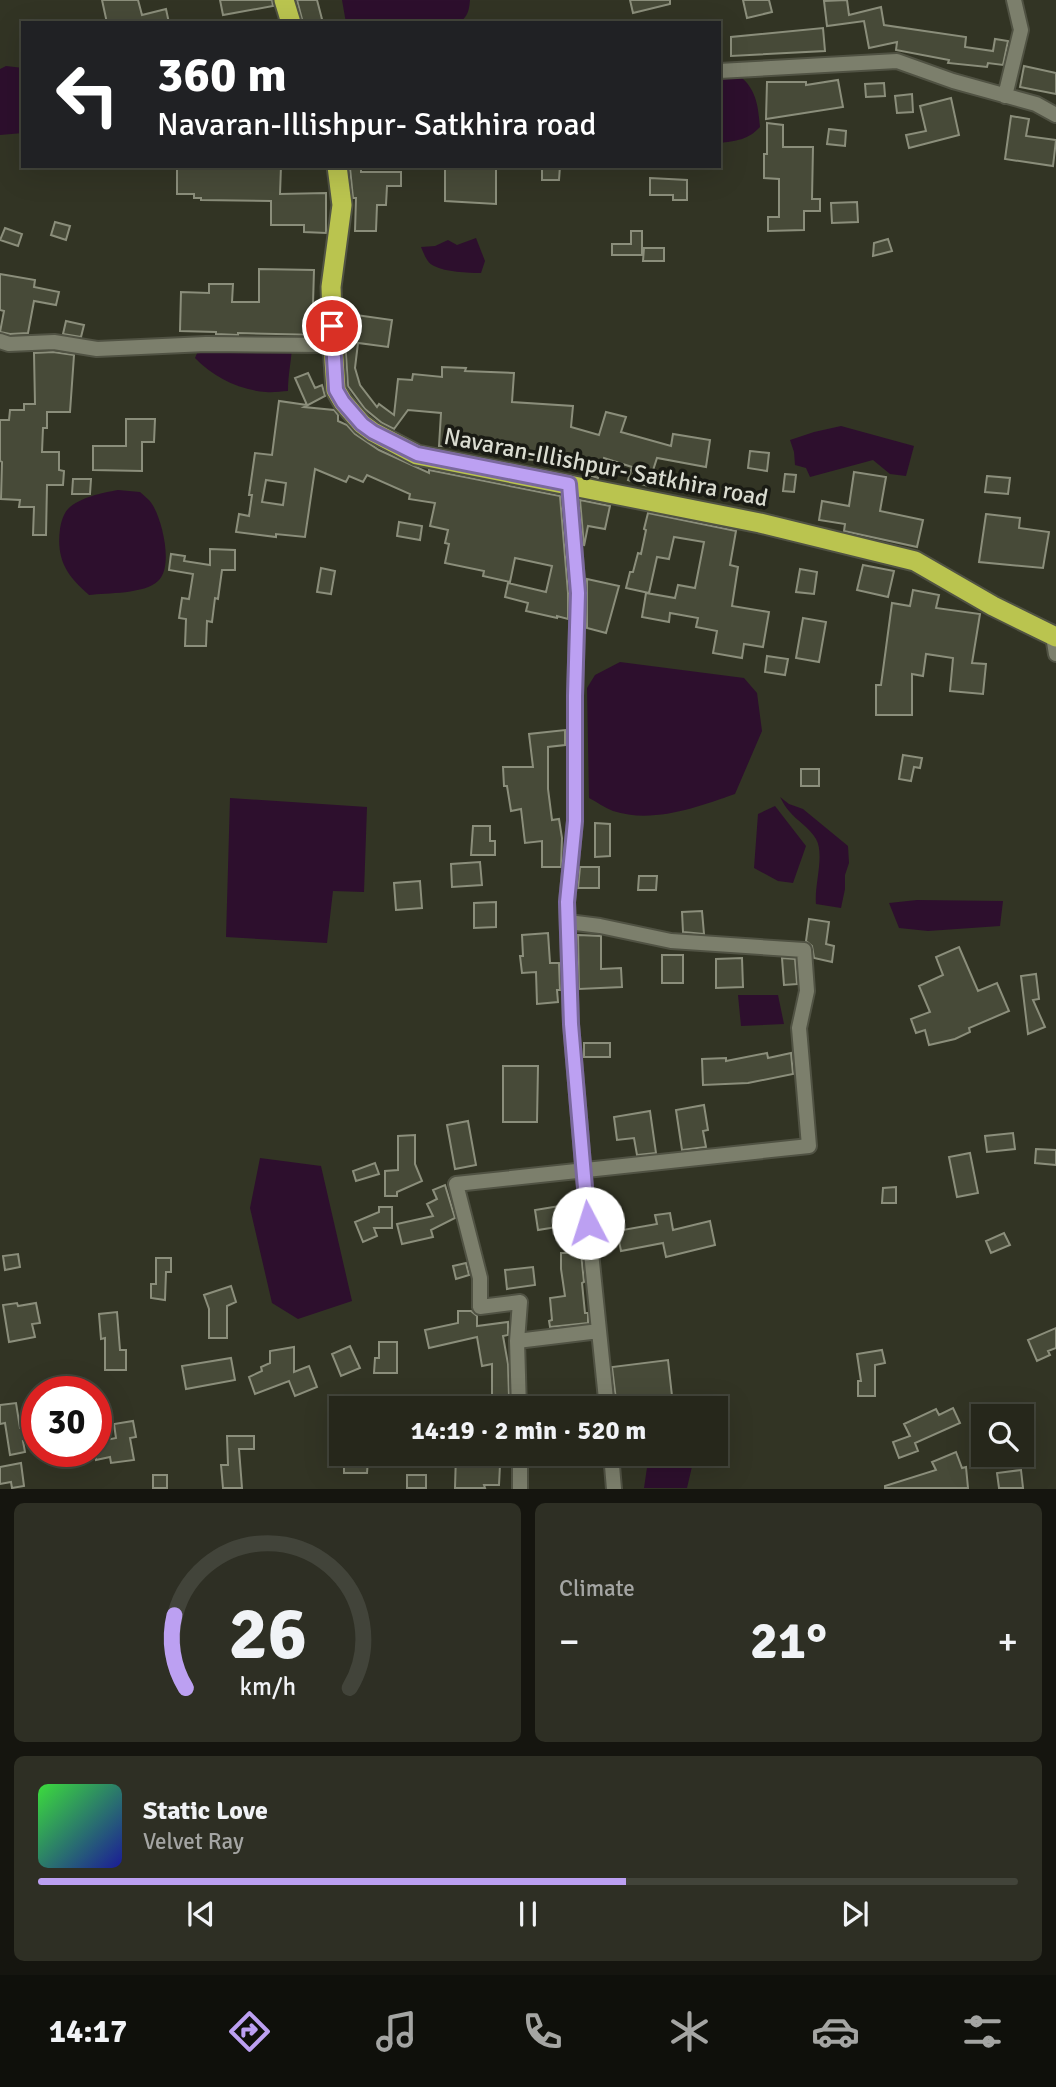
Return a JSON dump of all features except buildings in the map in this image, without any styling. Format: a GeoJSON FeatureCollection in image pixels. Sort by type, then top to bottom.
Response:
{"type":"FeatureCollection","features":[{"type":"Feature","properties":{"kind":"highway"},"geometry":{"type":"LineString","coordinates":[[284,0],[290,21]]}},
{"type":"Feature","properties":{"kind":"highway","name":"Navaran-Illishpur- Satkhira road"},"geometry":{"type":"LineString","coordinates":[[337,168],[342,205],[331,287],[336,390],[362,424],[373,432],[417,454],[760,523],[915,561],[1055,642]]}},
{"type":"Feature","properties":{"kind":"street"},"geometry":{"type":"LineString","coordinates":[[1005,96],[1021,30],[1014,0]]}},
{"type":"Feature","properties":{"kind":"street"},"geometry":{"type":"LineString","coordinates":[[721,71],[897,61],[953,81],[1036,104],[1056,115]]}},
{"type":"Feature","properties":{"kind":"street"},"geometry":{"type":"LineString","coordinates":[[0,341],[9,344],[54,342],[97,349],[206,344],[332,345]]}},
{"type":"Feature","properties":{"kind":"street"},"geometry":{"type":"LineString","coordinates":[[569,484],[578,593],[575,821],[567,902],[571,1024],[606,1396]]}},
{"type":"Feature","properties":{"kind":"street"},"geometry":{"type":"LineString","coordinates":[[519,1396],[517,1340],[520,1302],[480,1307],[480,1278],[456,1184],[809,1146],[799,1028],[807,990],[804,950],[671,941],[568,922]]}},
{"type":"Feature","properties":{"kind":"street"},"geometry":{"type":"LineString","coordinates":[[517,1340],[599,1331]]}},
{"type":"Feature","properties":{"kind":"street"},"geometry":{"type":"LineString","coordinates":[[520,1466],[520,1489]]}},
{"type":"Feature","properties":{"kind":"street"},"geometry":{"type":"LineString","coordinates":[[612,1466],[614,1489]]}},
{"type":"Feature","properties":{"kind":"shaded area"},"geometry":{"type":"Polygon","coordinates":[[[342,0],[470,0],[467,13],[461,21],[346,21],[342,0]]]}},
{"type":"Feature","properties":{"kind":"shaded area"},"geometry":{"type":"Polygon","coordinates":[[[6,66],[21,68],[21,133],[0,135],[0,69],[6,66]]]}},
{"type":"Feature","properties":{"kind":"shaded area"},"geometry":{"type":"Polygon","coordinates":[[[741,77],[746,82],[754,94],[760,127],[746,137],[721,143],[721,79],[741,77]]]}},
{"type":"Feature","properties":{"kind":"shaded area"},"geometry":{"type":"Polygon","coordinates":[[[476,238],[485,261],[481,273],[450,271],[434,266],[428,261],[421,247],[435,246],[448,240],[457,245],[476,238]]]}},
{"type":"Feature","properties":{"kind":"shaded area"},"geometry":{"type":"Polygon","coordinates":[[[292,347],[288,391],[256,391],[236,385],[218,377],[195,358],[198,351],[292,347]]]}},
{"type":"Feature","properties":{"kind":"shaded area"},"geometry":{"type":"Polygon","coordinates":[[[841,426],[914,446],[906,476],[890,474],[873,460],[810,477],[806,468],[795,465],[790,440],[841,426]]]}},
{"type":"Feature","properties":{"kind":"shaded area"},"geometry":{"type":"Polygon","coordinates":[[[118,490],[140,492],[156,511],[165,543],[163,574],[158,581],[144,588],[89,595],[69,574],[62,558],[59,540],[62,521],[68,509],[79,501],[118,490]]]}},
{"type":"Feature","properties":{"kind":"shaded area"},"geometry":{"type":"Polygon","coordinates":[[[620,662],[744,678],[757,693],[762,731],[735,794],[675,812],[644,816],[613,811],[589,798],[587,688],[595,675],[620,662]]]}},
{"type":"Feature","properties":{"kind":"shaded area"},"geometry":{"type":"Polygon","coordinates":[[[780,797],[803,809],[848,846],[849,863],[841,908],[816,904],[819,846],[813,835],[780,797]]]}},
{"type":"Feature","properties":{"kind":"shaded area"},"geometry":{"type":"Polygon","coordinates":[[[230,798],[367,807],[364,892],[333,891],[327,943],[226,937],[230,798]]]}},
{"type":"Feature","properties":{"kind":"shaded area"},"geometry":{"type":"Polygon","coordinates":[[[775,806],[806,846],[793,883],[778,881],[754,868],[758,814],[775,806]]]}},
{"type":"Feature","properties":{"kind":"shaded area"},"geometry":{"type":"Polygon","coordinates":[[[917,900],[1003,901],[1000,926],[928,931],[899,928],[889,903],[917,900]]]}},
{"type":"Feature","properties":{"kind":"shaded area"},"geometry":{"type":"Polygon","coordinates":[[[738,995],[778,995],[784,1024],[741,1026],[738,995]]]}},
{"type":"Feature","properties":{"kind":"shaded area"},"geometry":{"type":"Polygon","coordinates":[[[260,1158],[321,1166],[352,1301],[298,1319],[272,1303],[250,1208],[260,1158]]]}},
{"type":"Feature","properties":{"kind":"shaded area"},"geometry":{"type":"Polygon","coordinates":[[[647,1466],[692,1466],[687,1488],[644,1488],[647,1466]]]}},
{"type":"Feature","properties":{"kind":"route"},"geometry":{"type":"LineString","coordinates":[[332,326],[336,390],[362,424],[373,432],[417,454],[569,484],[578,593],[575,821],[567,902],[571,1024],[588,1223]]}}]}
